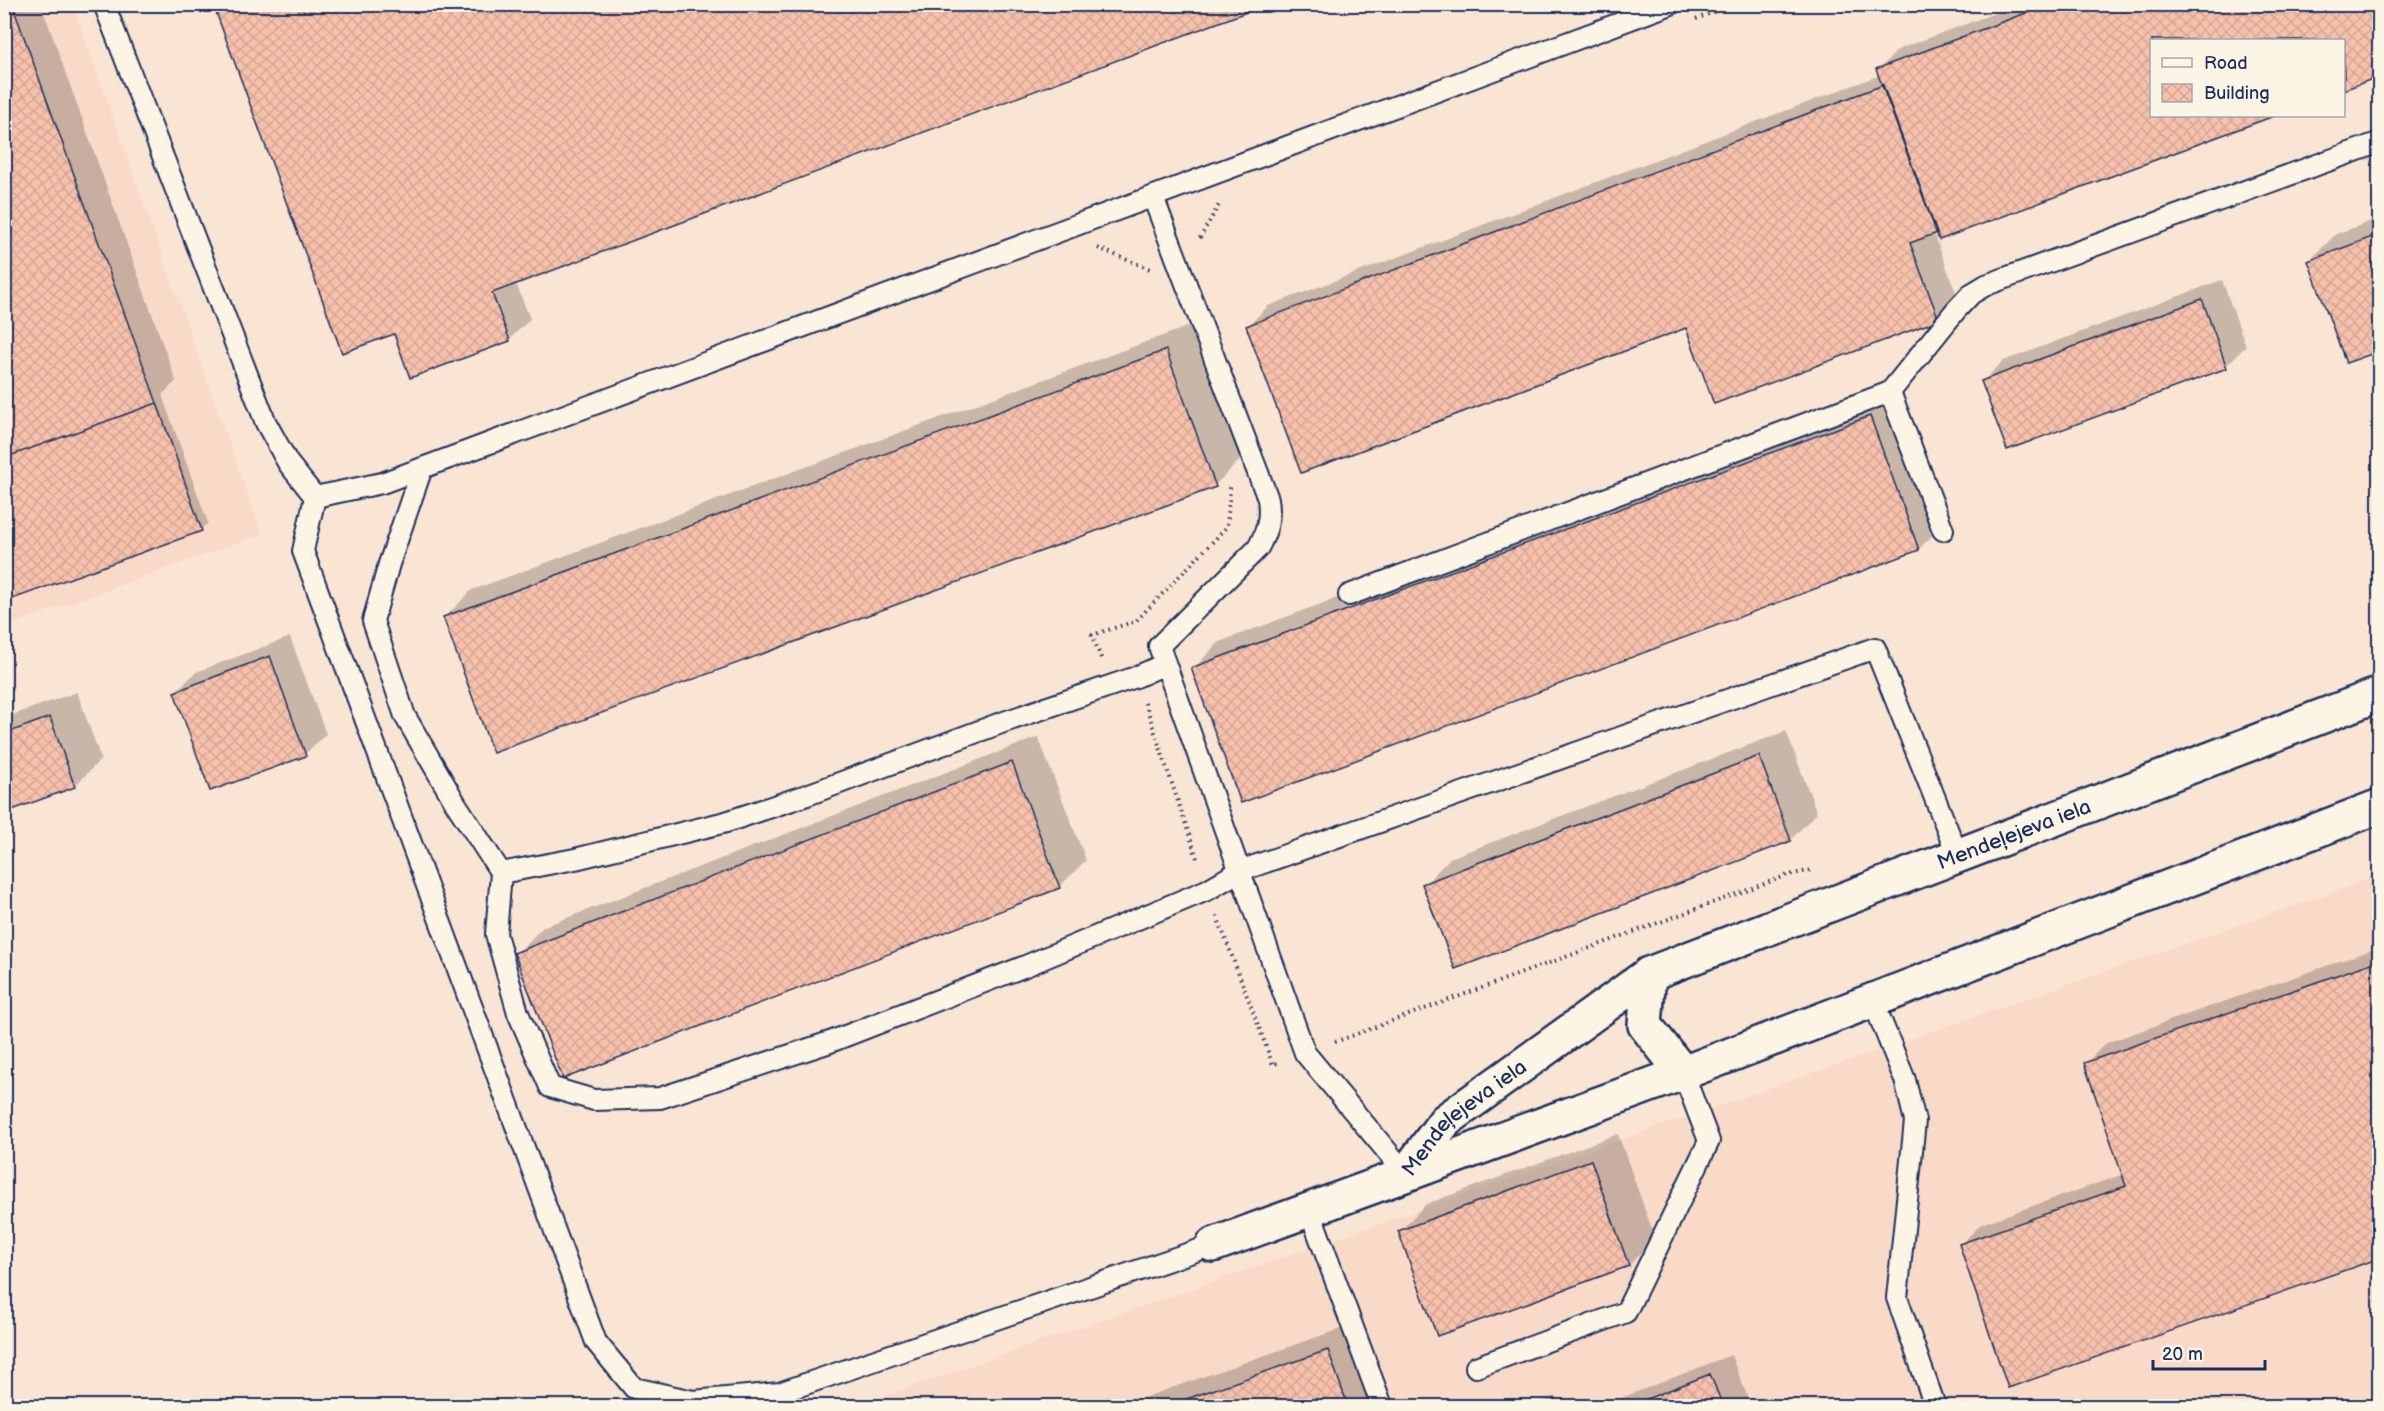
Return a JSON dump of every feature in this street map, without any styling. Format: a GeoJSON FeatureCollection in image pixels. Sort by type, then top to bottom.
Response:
{"type":"FeatureCollection","features":[{"type":"Feature","properties":{"kind":"street","name":"Mendeļejeva iela"},"geometry":{"type":"LineString","coordinates":[[1406,1174],[1445,1121],[1649,974],[2379,694]]}},
{"type":"Feature","properties":{"kind":"street","name":"Mendeļejeva iela"},"geometry":{"type":"LineString","coordinates":[[1406,1174],[1683,1073],[2379,806]]}},
{"type":"Feature","properties":{"kind":"street"},"geometry":{"type":"LineString","coordinates":[[1649,974],[1645,1025],[1683,1073]]}},
{"type":"Feature","properties":{"kind":"street"},"geometry":{"type":"LineString","coordinates":[[1213,1245],[1406,1174]]}},
{"type":"Feature","properties":{"kind":"lane"},"geometry":{"type":"LineString","coordinates":[[104,4],[267,423],[288,463],[315,497]]}},
{"type":"Feature","properties":{"kind":"lane"},"geometry":{"type":"LineString","coordinates":[[315,497],[382,483],[1671,4]]}},
{"type":"Feature","properties":{"kind":"lane"},"geometry":{"type":"LineString","coordinates":[[1349,595],[1890,392],[1956,310],[1971,294],[1986,285],[2379,142]]}},
{"type":"Feature","properties":{"kind":"lane"},"geometry":{"type":"LineString","coordinates":[[1153,197],[1268,499],[1270,514],[1266,531],[1258,548],[1159,645],[1305,1053],[1406,1174]]}},
{"type":"Feature","properties":{"kind":"lane"},"geometry":{"type":"LineString","coordinates":[[1890,392],[1943,530]]}},
{"type":"Feature","properties":{"kind":"lane"},"geometry":{"type":"LineString","coordinates":[[422,468],[389,564],[373,621],[405,716],[456,804],[501,873],[496,934],[518,1013],[550,1087],[594,1100],[660,1098],[830,1042],[1023,967],[1153,913],[1207,890],[1240,871],[1875,648],[1958,856]]}},
{"type":"Feature","properties":{"kind":"lane"},"geometry":{"type":"LineString","coordinates":[[315,497],[303,551],[596,1342],[634,1388],[693,1401],[779,1393],[1213,1245]]}},
{"type":"Feature","properties":{"kind":"lane"},"geometry":{"type":"LineString","coordinates":[[501,873],[575,859],[726,822],[1136,677],[1165,664]]}},
{"type":"Feature","properties":{"kind":"lane"},"geometry":{"type":"LineString","coordinates":[[1873,1001],[1905,1080],[1915,1121],[1897,1298],[1935,1407]]}},
{"type":"Feature","properties":{"kind":"lane"},"geometry":{"type":"LineString","coordinates":[[1476,1367],[1626,1312],[1709,1141],[1683,1073]]}},
{"type":"Feature","properties":{"kind":"lane"},"geometry":{"type":"LineString","coordinates":[[1309,1209],[1382,1407]]}},
{"type":"Feature","properties":{"kind":"shaded area"},"geometry":{"type":"Polygon","coordinates":[[[5,5],[73,5],[262,534],[5,627],[5,5]]]}},
{"type":"Feature","properties":{"kind":"shaded area"},"geometry":{"type":"Polygon","coordinates":[[[2379,874],[2379,1406],[855,1406],[2336,891],[2379,874]]]}},
{"type":"Feature","properties":{"kind":"building"},"geometry":{"type":"Polygon","coordinates":[[[4,4],[12,4],[157,403],[4,458],[4,4]]]}},
{"type":"Feature","properties":{"kind":"building"},"geometry":{"type":"Polygon","coordinates":[[[213,4],[1268,4],[492,293],[510,341],[410,378],[394,334],[342,353],[213,4]]]}},
{"type":"Feature","properties":{"kind":"building"},"geometry":{"type":"Polygon","coordinates":[[[2050,4],[2380,4],[2380,76],[2345,90],[2345,39],[2150,39],[2150,117],[2271,117],[1939,240],[1876,69],[2050,4]]]}},
{"type":"Feature","properties":{"kind":"building"},"geometry":{"type":"Polygon","coordinates":[[[1883,85],[1937,233],[1910,243],[1939,320],[1714,404],[1686,328],[1301,473],[1246,326],[1883,85]]]}},
{"type":"Feature","properties":{"kind":"building"},"geometry":{"type":"Polygon","coordinates":[[[2380,234],[2380,351],[2346,363],[2308,261],[2380,234]]]}},
{"type":"Feature","properties":{"kind":"building"},"geometry":{"type":"Polygon","coordinates":[[[2202,299],[2227,368],[2007,450],[1981,381],[2202,299]]]}},
{"type":"Feature","properties":{"kind":"building"},"geometry":{"type":"Polygon","coordinates":[[[1166,350],[1216,487],[493,753],[443,617],[1166,350]]]}},
{"type":"Feature","properties":{"kind":"building"},"geometry":{"type":"Polygon","coordinates":[[[157,403],[202,531],[4,602],[4,458],[157,403]]]}},
{"type":"Feature","properties":{"kind":"building"},"geometry":{"type":"Polygon","coordinates":[[[1870,416],[1919,550],[1241,803],[1191,668],[1870,416]]]}},
{"type":"Feature","properties":{"kind":"building"},"geometry":{"type":"Polygon","coordinates":[[[270,656],[306,756],[210,791],[174,692],[270,656]]]}},
{"type":"Feature","properties":{"kind":"building"},"geometry":{"type":"Polygon","coordinates":[[[50,717],[75,787],[4,813],[4,734],[50,717]]]}},
{"type":"Feature","properties":{"kind":"building"},"geometry":{"type":"Polygon","coordinates":[[[1759,756],[1791,841],[1455,969],[1422,884],[1759,756]]]}},
{"type":"Feature","properties":{"kind":"building"},"geometry":{"type":"Polygon","coordinates":[[[1012,762],[1060,888],[563,1079],[514,953],[1012,762]]]}},
{"type":"Feature","properties":{"kind":"building"},"geometry":{"type":"Polygon","coordinates":[[[2380,960],[2380,1258],[2008,1388],[1959,1244],[2126,1186],[2084,1063],[2380,960]]]}},
{"type":"Feature","properties":{"kind":"building"},"geometry":{"type":"Polygon","coordinates":[[[1591,1160],[1629,1266],[1437,1336],[1398,1231],[1591,1160]]]}},
{"type":"Feature","properties":{"kind":"building"},"geometry":{"type":"Polygon","coordinates":[[[1328,1350],[1348,1406],[1166,1406],[1328,1350]]]}},
{"type":"Feature","properties":{"kind":"building"},"geometry":{"type":"Polygon","coordinates":[[[1710,1374],[1723,1406],[1629,1406],[1710,1374]]]}}]}
